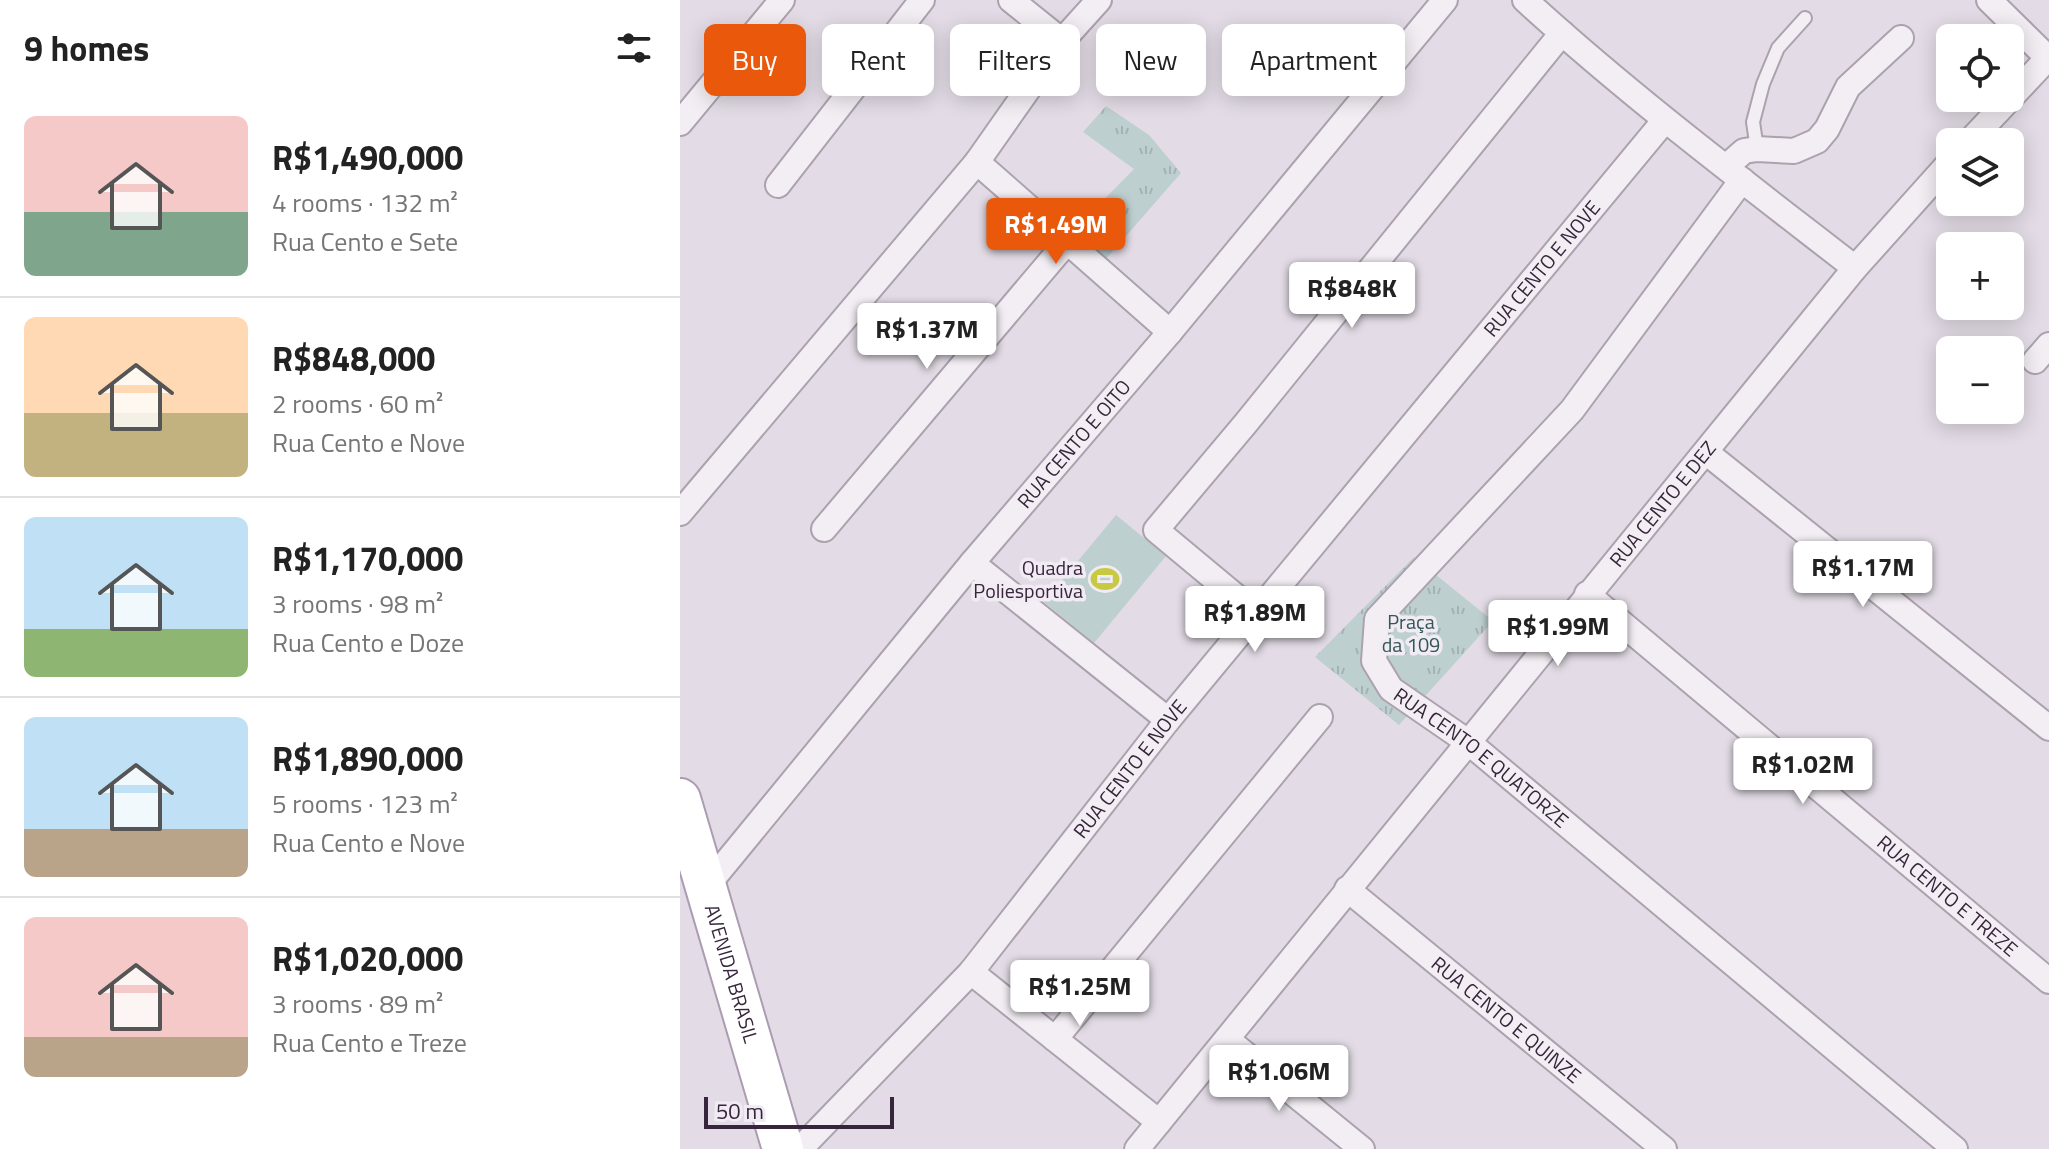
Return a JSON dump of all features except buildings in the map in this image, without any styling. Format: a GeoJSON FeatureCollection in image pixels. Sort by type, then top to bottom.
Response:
{"type":"FeatureCollection","features":[{"type":"Feature","properties":{"kind":"main road","name":"AVENIDA BRASIL"},"geometry":{"type":"LineString","coordinates":[[680,799],[783,1149]]}},
{"type":"Feature","properties":{"kind":"street"},"geometry":{"type":"LineString","coordinates":[[680,123],[782,0]]}},
{"type":"Feature","properties":{"kind":"street"},"geometry":{"type":"LineString","coordinates":[[778,185],[922,0]]}},
{"type":"Feature","properties":{"kind":"street"},"geometry":{"type":"LineString","coordinates":[[1011,0],[1041,24]]}},
{"type":"Feature","properties":{"kind":"street"},"geometry":{"type":"LineString","coordinates":[[1077,24],[1099,0]]}},
{"type":"Feature","properties":{"kind":"street","name":"RUA CENTO E OITO"},"geometry":{"type":"LineString","coordinates":[[706,887],[972,563],[1170,332],[1445,0]]}},
{"type":"Feature","properties":{"kind":"street"},"geometry":{"type":"LineString","coordinates":[[1525,0],[1665,120],[1855,268]]}},
{"type":"Feature","properties":{"kind":"street"},"geometry":{"type":"LineString","coordinates":[[1982,128],[2048,58],[1989,0]]}},
{"type":"Feature","properties":{"kind":"street"},"geometry":{"type":"LineString","coordinates":[[1257,614],[1156,530],[1562,33]]}},
{"type":"Feature","properties":{"kind":"street"},"geometry":{"type":"LineString","coordinates":[[1734,174],[1744,151],[1794,151],[1817,141],[1827,129],[1848,87],[1901,38]]}},
{"type":"Feature","properties":{"kind":"street"},"geometry":{"type":"LineString","coordinates":[[680,513],[977,162],[1023,96]]}},
{"type":"Feature","properties":{"kind":"street","name":"RUA CENTO E NOVE"},"geometry":{"type":"LineString","coordinates":[[800,1149],[971,972],[1168,720],[1665,120]]}},
{"type":"Feature","properties":{"kind":"street"},"geometry":{"type":"LineString","coordinates":[[977,162],[1170,332]]}},
{"type":"Feature","properties":{"kind":"street","name":"RUA CENTO E QUATORZE"},"geometry":{"type":"LineString","coordinates":[[1734,174],[1572,410],[1377,619],[1374,661],[1391,689],[1468,742],[1955,1149]]}},
{"type":"Feature","properties":{"kind":"street","name":"RUA CENTO E DEZ"},"geometry":{"type":"LineString","coordinates":[[1137,1149],[1855,268],[1936,178]]}},
{"type":"Feature","properties":{"kind":"street"},"geometry":{"type":"LineString","coordinates":[[824,529],[1066,243]]}},
{"type":"Feature","properties":{"kind":"street"},"geometry":{"type":"LineString","coordinates":[[1707,453],[2049,728]]}},
{"type":"Feature","properties":{"kind":"street"},"geometry":{"type":"LineString","coordinates":[[972,563],[1168,720]]}},
{"type":"Feature","properties":{"kind":"street","name":"RUA CENTO E TREZE"},"geometry":{"type":"LineString","coordinates":[[1587,594],[2049,981]]}},
{"type":"Feature","properties":{"kind":"street"},"geometry":{"type":"LineString","coordinates":[[1055,1039],[1320,717]]}},
{"type":"Feature","properties":{"kind":"street","name":"RUA CENTO E QUINZE"},"geometry":{"type":"LineString","coordinates":[[1347,889],[1664,1149]]}},
{"type":"Feature","properties":{"kind":"street"},"geometry":{"type":"LineString","coordinates":[[971,972],[1159,1122]]}},
{"type":"Feature","properties":{"kind":"street"},"geometry":{"type":"LineString","coordinates":[[1228,1040],[1362,1149]]}},
{"type":"Feature","properties":{"kind":"lane"},"geometry":{"type":"LineString","coordinates":[[1757,149],[1753,122],[1763,84],[1778,48],[1805,18]]}},
{"type":"Feature","properties":{"kind":"green space"},"geometry":{"type":"Polygon","coordinates":[[[1106,106],[1149,135],[1181,173],[1106,259],[1073,231],[1134,169],[1083,132],[1106,106]]]}},
{"type":"Feature","properties":{"kind":"green space","name":"Quadra Poliesportiva"},"geometry":{"type":"Polygon","coordinates":[[[1116,515],[1166,556],[1094,643],[1044,602],[1116,515]]]}},
{"type":"Feature","properties":{"kind":"green space","name":"Praça da 109"},"geometry":{"type":"Polygon","coordinates":[[[1414,557],[1493,621],[1399,725],[1315,657],[1414,557]]]}},
{"type":"Feature","properties":{"kind":"place","name":"Quadra Poliesportiva"},"geometry":{"type":"Point","coordinates":[1105,579]}}]}
